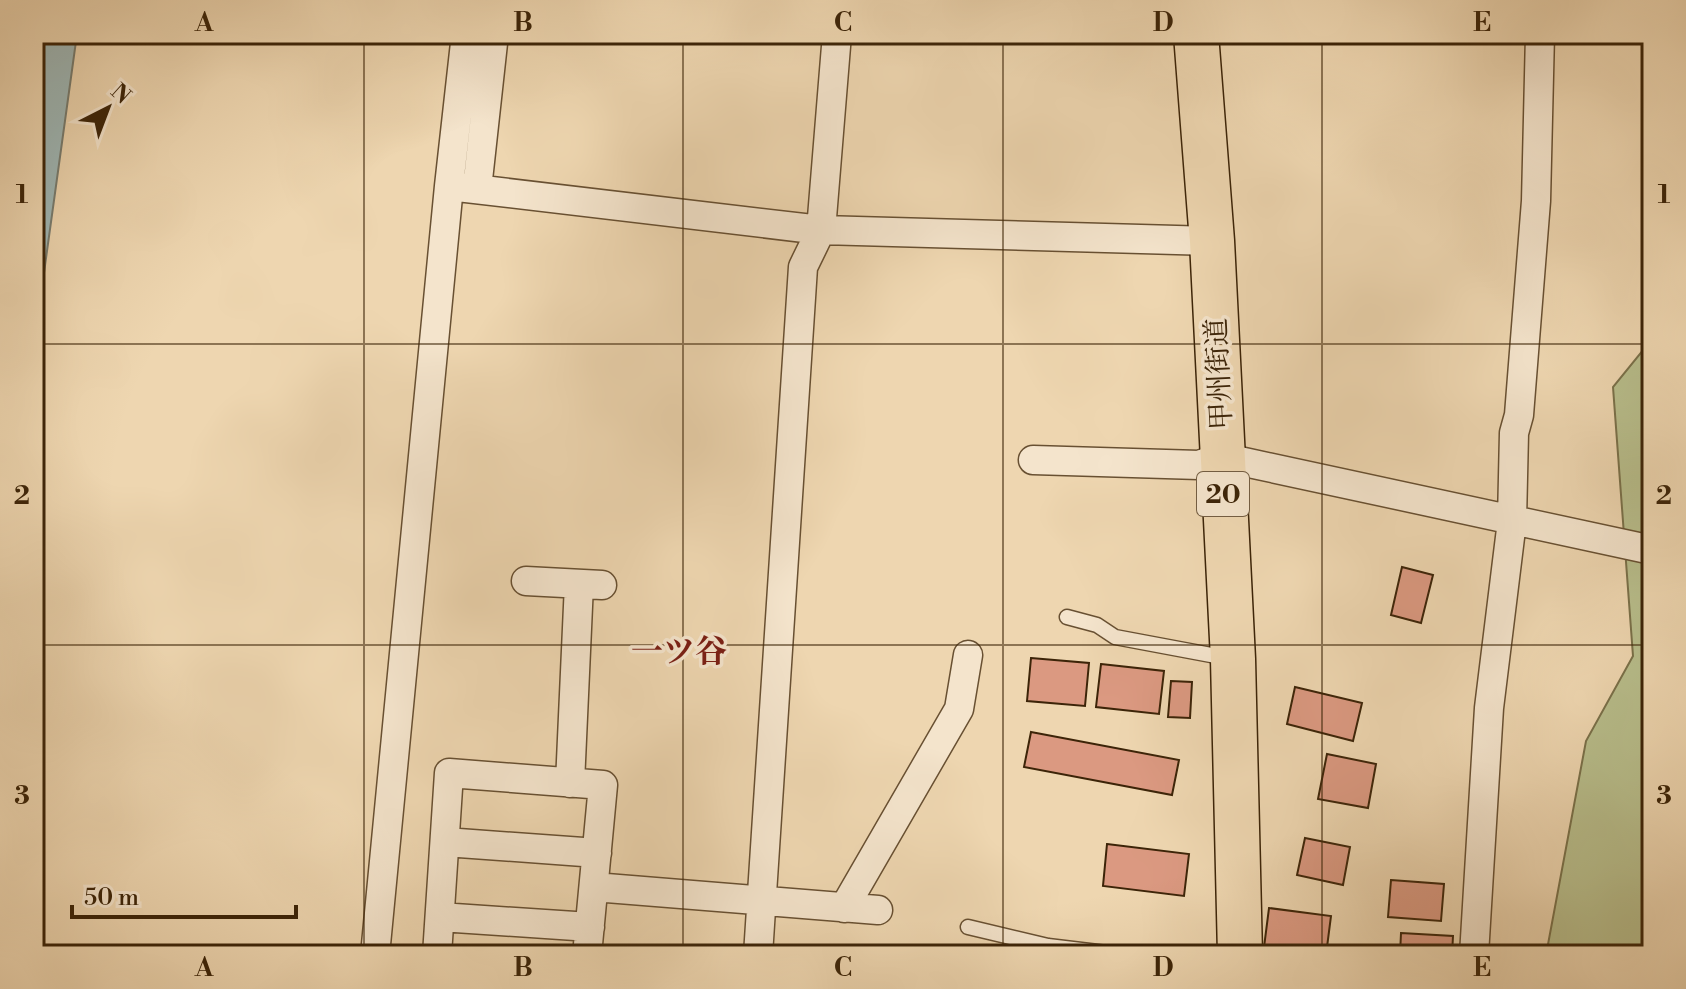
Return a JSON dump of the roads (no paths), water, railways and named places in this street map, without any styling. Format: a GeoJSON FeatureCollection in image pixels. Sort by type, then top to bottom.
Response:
{"type":"FeatureCollection","features":[{"type":"Feature","properties":{"kind":"highway","name":"甲州街道"},"geometry":{"type":"LineString","coordinates":[[1196,34],[1212,241],[1233,659],[1240,955]]}},
{"type":"Feature","properties":{"kind":"street"},"geometry":{"type":"LineString","coordinates":[[463,187],[466,34]]}},
{"type":"Feature","properties":{"kind":"street"},"geometry":{"type":"LineString","coordinates":[[375,955],[463,187],[494,34]]}},
{"type":"Feature","properties":{"kind":"street"},"geometry":{"type":"LineString","coordinates":[[758,955],[803,267],[821,230],[837,34]]}},
{"type":"Feature","properties":{"kind":"street"},"geometry":{"type":"LineString","coordinates":[[1474,955],[1489,708],[1512,521],[1514,433],[1519,415],[1536,201],[1540,34]]}},
{"type":"Feature","properties":{"kind":"street"},"geometry":{"type":"LineString","coordinates":[[463,187],[821,230],[1212,241]]}},
{"type":"Feature","properties":{"kind":"street"},"geometry":{"type":"LineString","coordinates":[[1033,460],[1199,465],[1221,457],[1652,550]]}},
{"type":"Feature","properties":{"kind":"street"},"geometry":{"type":"LineString","coordinates":[[526,581],[591,585],[570,783]]}},
{"type":"Feature","properties":{"kind":"street"},"geometry":{"type":"LineString","coordinates":[[844,908],[959,709],[968,655]]}},
{"type":"Feature","properties":{"kind":"street"},"geometry":{"type":"LineString","coordinates":[[437,955],[449,773],[603,785],[587,955]]}},
{"type":"Feature","properties":{"kind":"street"},"geometry":{"type":"LineString","coordinates":[[445,842],[597,853]]}},
{"type":"Feature","properties":{"kind":"street"},"geometry":{"type":"LineString","coordinates":[[594,887],[761,903],[878,910]]}},
{"type":"Feature","properties":{"kind":"street"},"geometry":{"type":"LineString","coordinates":[[440,917],[590,927]]}},
{"type":"Feature","properties":{"kind":"lane"},"geometry":{"type":"LineString","coordinates":[[1067,617],[1097,625],[1115,637],[1233,659]]}},
{"type":"Feature","properties":{"kind":"lane"},"geometry":{"type":"LineString","coordinates":[[968,927],[1048,946],[1123,955]]}},
{"type":"Feature","properties":{"kind":"water"},"geometry":{"type":"Polygon","coordinates":[[[34,34],[77,34],[34,345],[34,34]]]}},
{"type":"Feature","properties":{"kind":"district","name":"一ツ谷"},"geometry":{"type":"Point","coordinates":[679,651]}}]}
